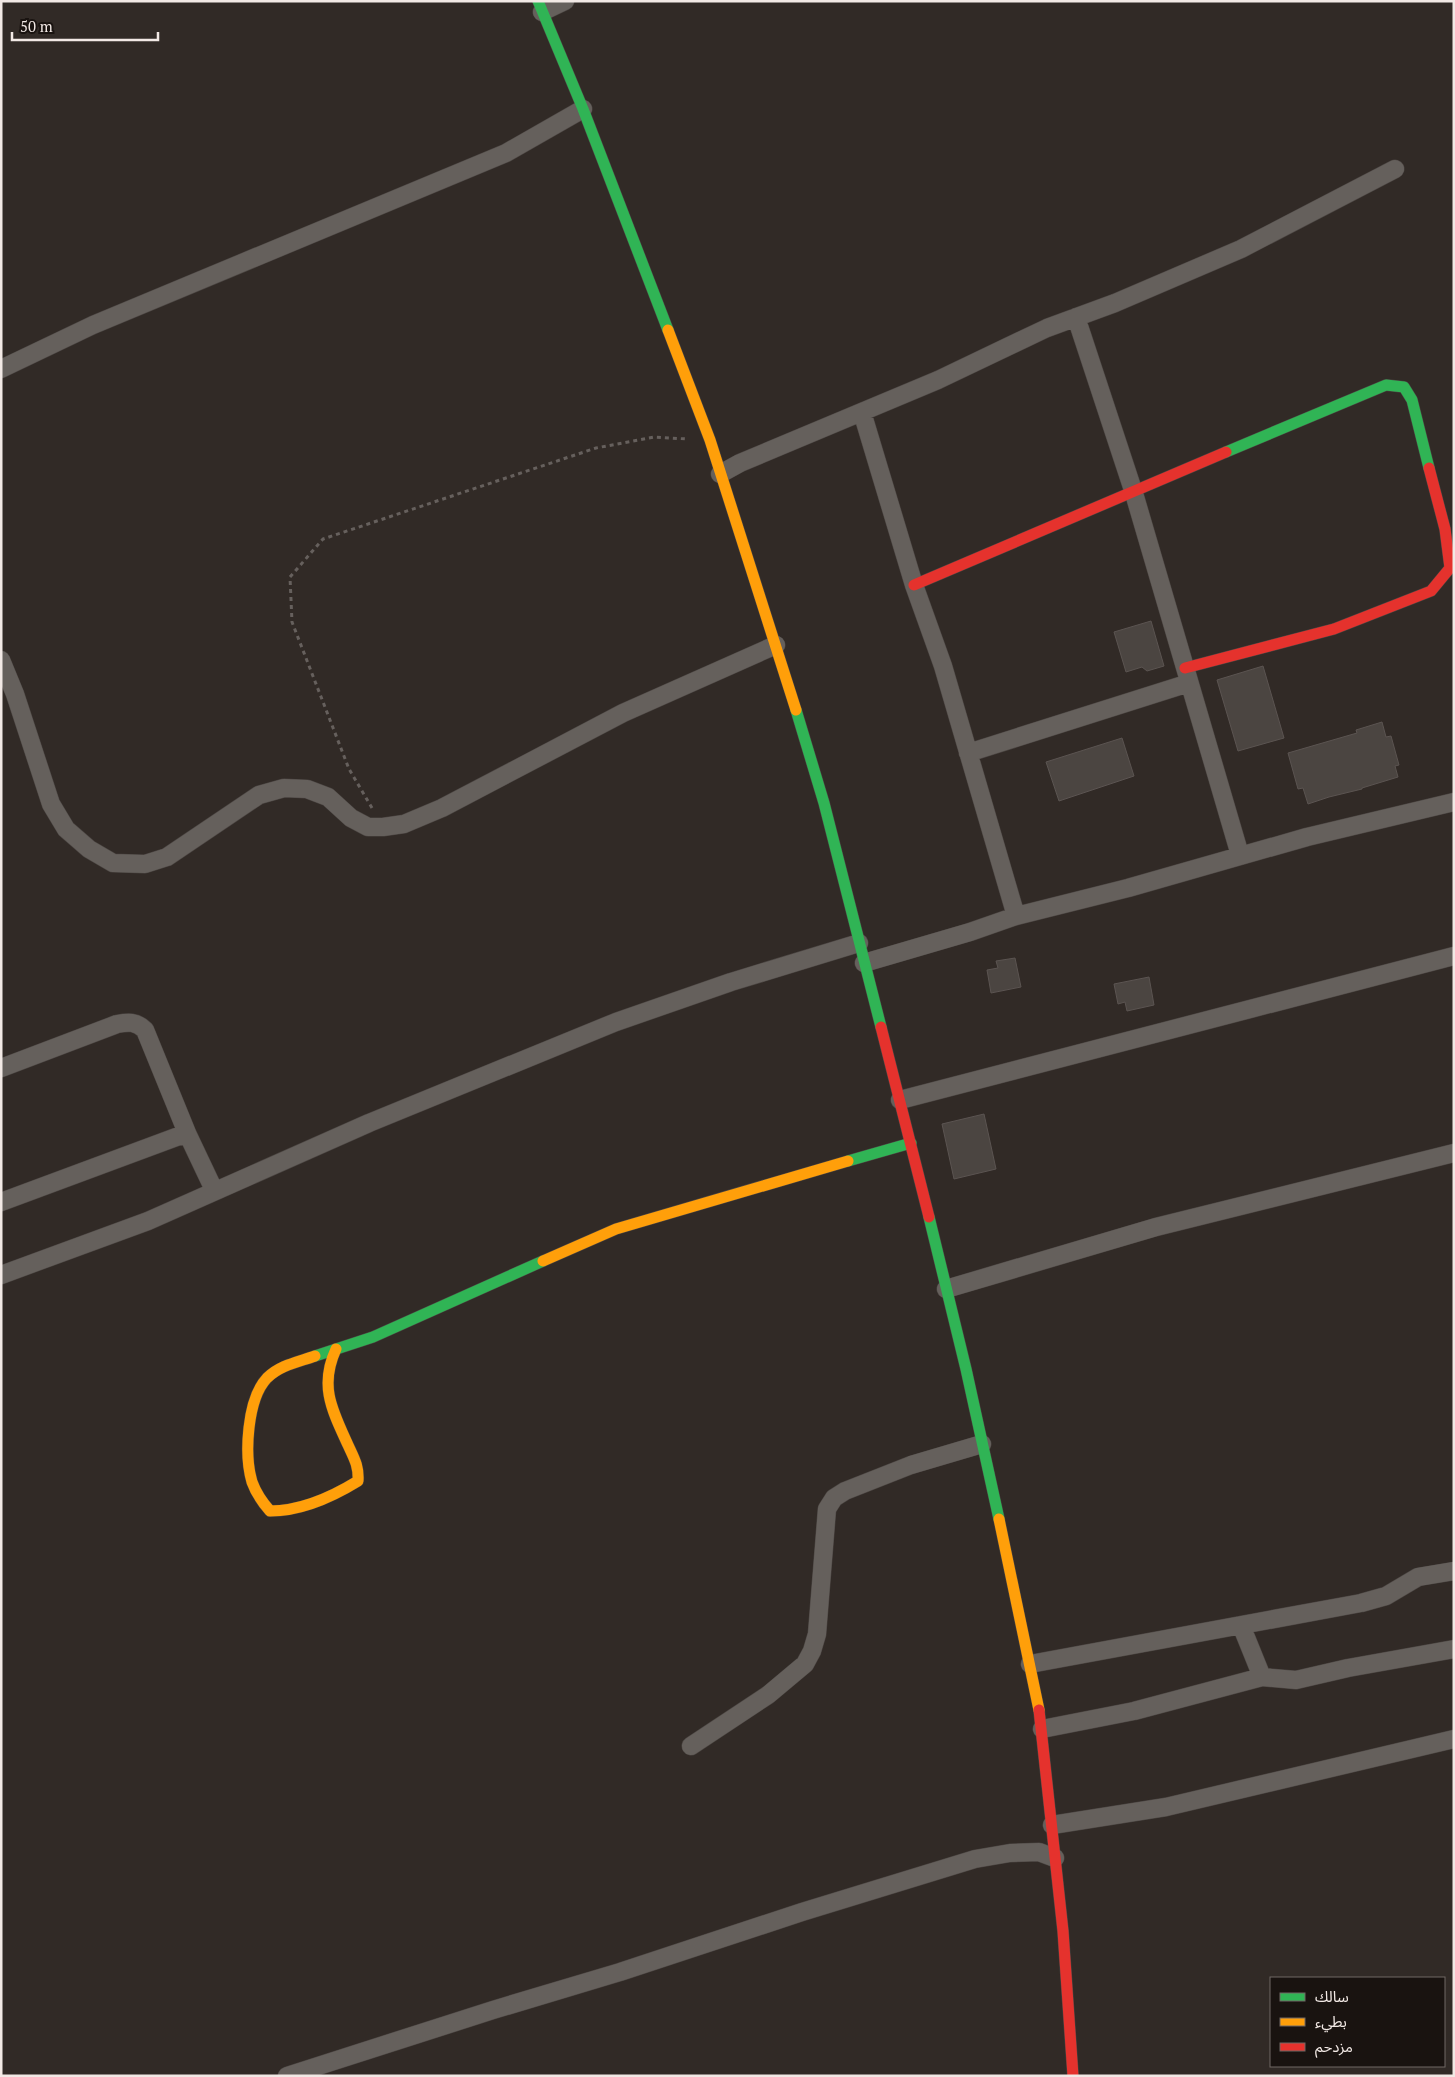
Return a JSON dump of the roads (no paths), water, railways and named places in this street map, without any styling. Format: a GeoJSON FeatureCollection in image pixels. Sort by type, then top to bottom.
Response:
{"type":"FeatureCollection","features":[{"type":"Feature","properties":{"kind":"main road"},"geometry":{"type":"LineString","coordinates":[[540,7],[582,109],[710,440],[776,645],[824,803],[911,1143],[946,1289],[1030,1664],[1042,1729],[1072,2029],[1073,2076]]}},
{"type":"Feature","properties":{"kind":"main road"},"geometry":{"type":"LineString","coordinates":[[914,585],[1134,490],[1386,385],[1404,387],[1412,400],[1443,520],[1452,571],[1431,591],[1334,629],[1187,676]]}},
{"type":"Feature","properties":{"kind":"main road"},"geometry":{"type":"LineString","coordinates":[[336,1349],[329,1366],[327,1383],[330,1398],[360,1468],[358,1481],[340,1493],[301,1506],[277,1512],[270,1511],[260,1499],[251,1472],[248,1448],[253,1408],[258,1389],[268,1376],[281,1367],[336,1349],[373,1337],[616,1229],[911,1143]]}},
{"type":"Feature","properties":{"kind":"street"},"geometry":{"type":"LineString","coordinates":[[540,7],[565,1]]}},
{"type":"Feature","properties":{"kind":"street"},"geometry":{"type":"LineString","coordinates":[[1,369],[94,325],[506,153],[582,109]]}},
{"type":"Feature","properties":{"kind":"street"},"geometry":{"type":"LineString","coordinates":[[720,474],[938,380],[1047,328],[1241,249],[1395,169]]}},
{"type":"Feature","properties":{"kind":"street"},"geometry":{"type":"LineString","coordinates":[[1076,317],[1134,490],[1240,855]]}},
{"type":"Feature","properties":{"kind":"street"},"geometry":{"type":"LineString","coordinates":[[862,412],[914,585],[943,666],[1016,916]]}},
{"type":"Feature","properties":{"kind":"street"},"geometry":{"type":"LineString","coordinates":[[1,660],[15,694],[51,804],[66,829],[88,850],[114,862],[145,864],[167,857],[259,795],[284,788],[307,789],[328,798],[351,818],[368,827],[404,824],[442,808],[623,713],[776,645]]}},
{"type":"Feature","properties":{"kind":"street"},"geometry":{"type":"LineString","coordinates":[[968,753],[1187,676]]}},
{"type":"Feature","properties":{"kind":"street"},"geometry":{"type":"LineString","coordinates":[[864,963],[970,932],[1016,916],[1128,888],[1240,855],[1454,802]]}},
{"type":"Feature","properties":{"kind":"street"},"geometry":{"type":"LineString","coordinates":[[1,1275],[148,1220],[424,1100],[616,1022],[722,985],[859,943]]}},
{"type":"Feature","properties":{"kind":"street"},"geometry":{"type":"LineString","coordinates":[[900,1100],[1454,956]]}},
{"type":"Feature","properties":{"kind":"street"},"geometry":{"type":"LineString","coordinates":[[1,1068],[117,1024],[137,1023],[145,1030],[186,1133],[214,1190]]}},
{"type":"Feature","properties":{"kind":"street"},"geometry":{"type":"LineString","coordinates":[[1,1202],[186,1133]]}},
{"type":"Feature","properties":{"kind":"street"},"geometry":{"type":"LineString","coordinates":[[946,1289],[1156,1227],[1454,1153]]}},
{"type":"Feature","properties":{"kind":"street"},"geometry":{"type":"LineString","coordinates":[[691,1746],[768,1695],[805,1664],[812,1651],[817,1634],[827,1508],[834,1498],[845,1491],[911,1465],[982,1444]]}},
{"type":"Feature","properties":{"kind":"street"},"geometry":{"type":"LineString","coordinates":[[1030,1664],[1361,1604],[1386,1596],[1418,1576],[1454,1571]]}},
{"type":"Feature","properties":{"kind":"street"},"geometry":{"type":"LineString","coordinates":[[1241,1625],[1262,1676]]}},
{"type":"Feature","properties":{"kind":"street"},"geometry":{"type":"LineString","coordinates":[[1042,1729],[1134,1711],[1262,1676],[1296,1680],[1348,1668],[1454,1649]]}},
{"type":"Feature","properties":{"kind":"street"},"geometry":{"type":"LineString","coordinates":[[1052,1825],[1166,1807],[1454,1739]]}},
{"type":"Feature","properties":{"kind":"street"},"geometry":{"type":"LineString","coordinates":[[287,2076],[975,1859],[1010,1852],[1039,1852],[1055,1858]]}}]}
